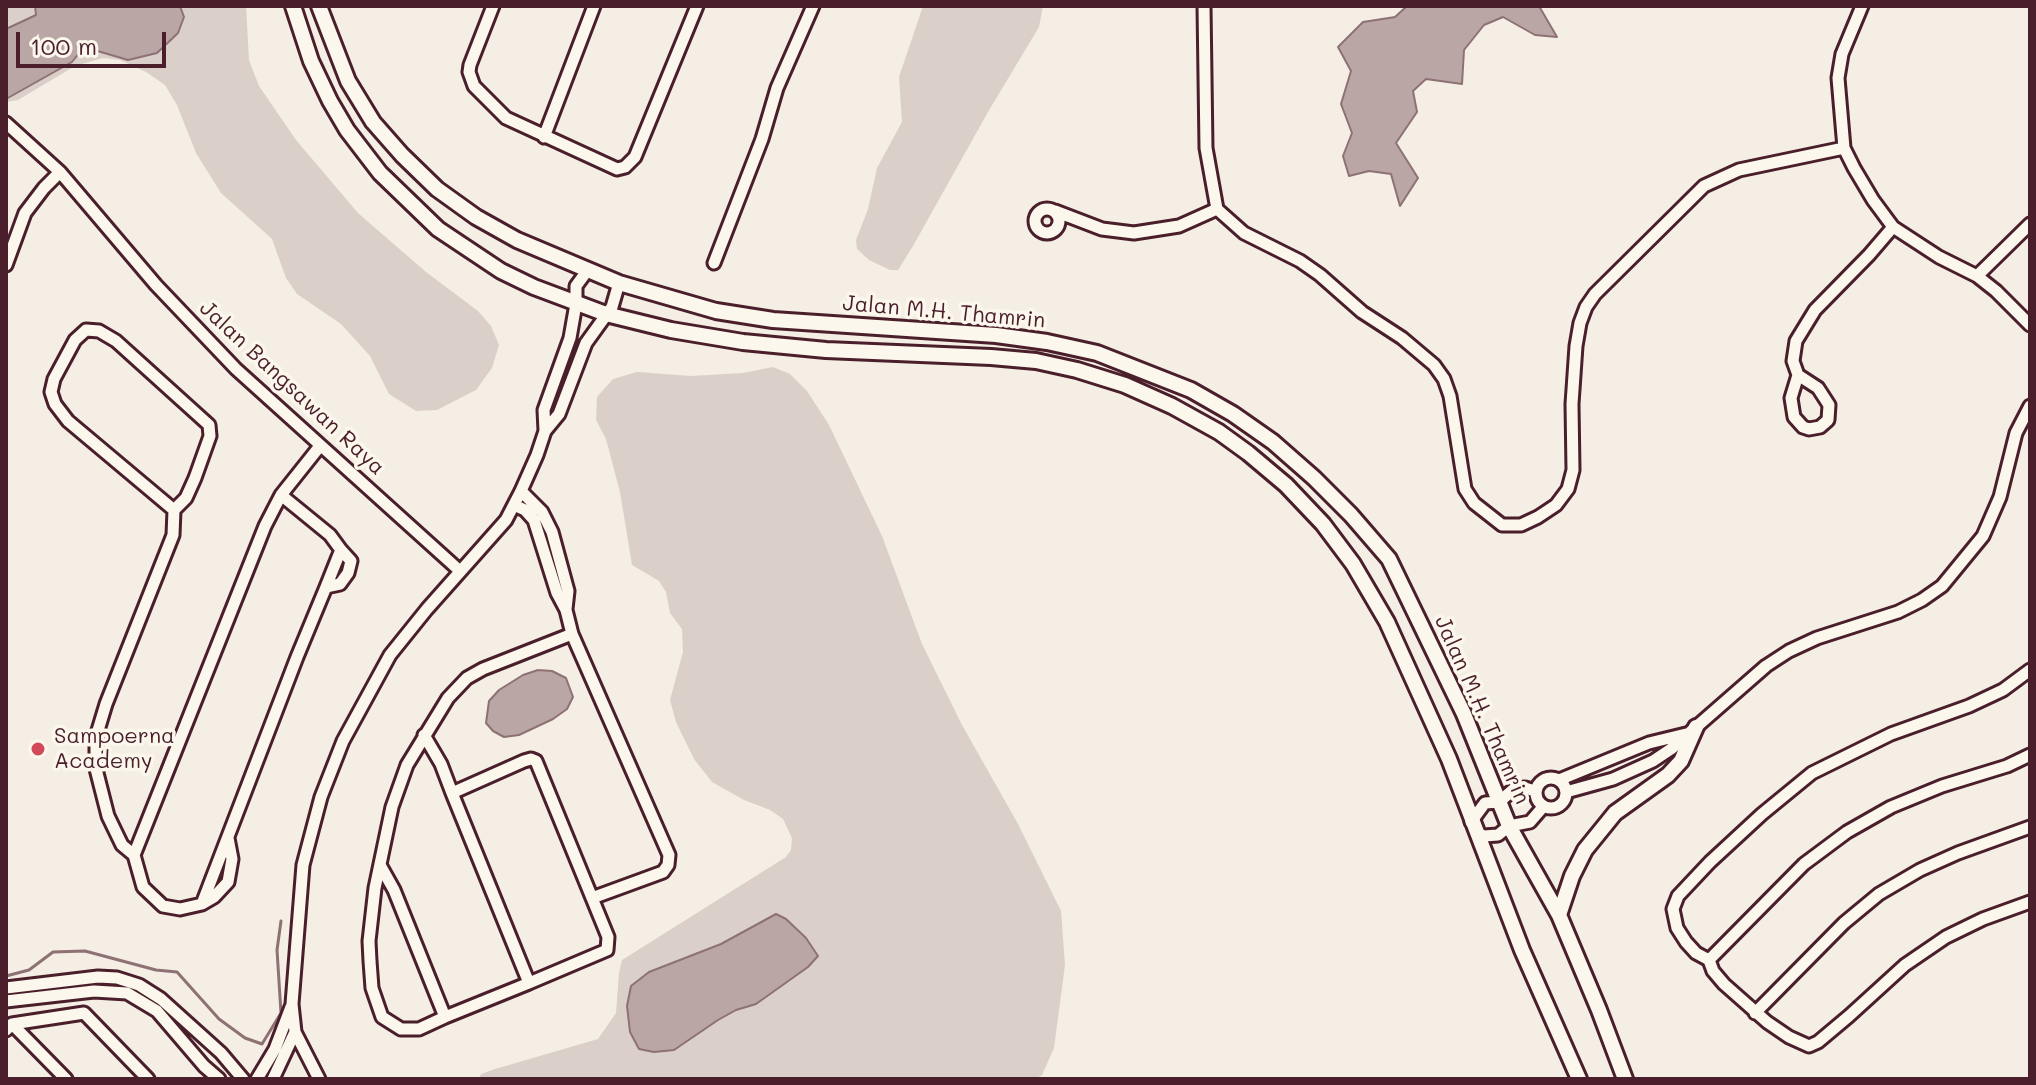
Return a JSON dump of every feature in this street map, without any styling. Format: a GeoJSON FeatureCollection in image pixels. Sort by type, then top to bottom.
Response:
{"type":"FeatureCollection","features":[{"type":"Feature","properties":{"kind":"main road","name":"Jalan M.H. Thamrin"},"geometry":{"type":"LineString","coordinates":[[293,6],[311,61],[330,101],[347,130],[380,173],[438,229],[501,271],[576,304],[671,330],[743,342],[1036,361],[1077,370],[1125,385],[1219,432],[1286,485],[1323,524],[1353,564],[1387,622],[1449,759],[1522,950],[1579,1079]]}},
{"type":"Feature","properties":{"kind":"main road","name":"Jalan M.H. Thamrin"},"geometry":{"type":"LineString","coordinates":[[319,6],[348,81],[373,122],[437,189],[476,217],[517,240],[619,283],[716,311],[773,320],[932,329],[1047,342],[1097,353],[1191,390],[1273,442],[1351,515],[1389,559],[1464,714],[1509,826],[1559,915],[1625,1079]]}},
{"type":"Feature","properties":{"kind":"main road"},"geometry":{"type":"LineString","coordinates":[[1559,915],[1572,876],[1585,850],[1615,813],[1668,775],[1681,761],[1692,730]]}},
{"type":"Feature","properties":{"kind":"street"},"geometry":{"type":"LineString","coordinates":[[493,6],[470,65],[474,86],[506,118],[617,169],[625,167],[635,157],[697,6]]}},
{"type":"Feature","properties":{"kind":"street"},"geometry":{"type":"LineString","coordinates":[[544,137],[594,6]]}},
{"type":"Feature","properties":{"kind":"street"},"geometry":{"type":"LineString","coordinates":[[714,263],[762,139],[777,88],[813,6]]}},
{"type":"Feature","properties":{"kind":"street"},"geometry":{"type":"LineString","coordinates":[[1204,6],[1206,148],[1217,209],[1244,233],[1300,261],[1320,275],[1362,312],[1411,345],[1434,365],[1444,379],[1450,396],[1465,489],[1487,516],[1502,525],[1521,525],[1556,505],[1568,489],[1573,470],[1572,404],[1576,346],[1580,323],[1595,294],[1704,186],[1739,170],[1844,148]]}},
{"type":"Feature","properties":{"kind":"street"},"geometry":{"type":"LineString","coordinates":[[1862,6],[1842,54],[1838,78],[1844,148],[1873,200],[1893,227],[1939,257],[1977,276],[2030,325]]}},
{"type":"Feature","properties":{"kind":"street","name":"Jalan Bangsawan Raya"},"geometry":{"type":"LineString","coordinates":[[6,123],[60,172],[199,332],[460,571]]}},
{"type":"Feature","properties":{"kind":"street"},"geometry":{"type":"LineString","coordinates":[[6,265],[25,213],[60,172]]}},
{"type":"Feature","properties":{"kind":"street"},"geometry":{"type":"LineString","coordinates":[[1055,211],[1102,229],[1134,233],[1179,226],[1217,209]]}},
{"type":"Feature","properties":{"kind":"street"},"geometry":{"type":"LineString","coordinates":[[1977,276],[2030,224]]}},
{"type":"Feature","properties":{"kind":"street"},"geometry":{"type":"LineString","coordinates":[[1798,375],[1818,388],[1829,405],[1828,420],[1820,427],[1803,427],[1794,417],[1791,398],[1798,375],[1793,361],[1802,327],[1893,227]]}},
{"type":"Feature","properties":{"kind":"street"},"geometry":{"type":"LineString","coordinates":[[545,431],[544,410],[570,338],[576,286],[587,271]]}},
{"type":"Feature","properties":{"kind":"street"},"geometry":{"type":"LineString","coordinates":[[319,1079],[295,1032],[292,1004],[303,865],[331,770],[343,741],[390,655],[490,540],[514,505],[545,431],[559,414],[586,343],[616,300],[619,283]]}},
{"type":"Feature","properties":{"kind":"street"},"geometry":{"type":"LineString","coordinates":[[174,510],[68,421],[55,404],[51,392],[54,379],[75,340],[86,330],[99,331],[116,341],[209,425],[210,436],[195,478],[186,498],[174,510],[173,535],[106,704],[96,737],[99,786],[108,816],[122,845],[134,855],[143,887],[163,906],[180,909],[202,904],[341,550],[330,535],[281,495]]}},
{"type":"Feature","properties":{"kind":"street"},"geometry":{"type":"LineString","coordinates":[[1566,792],[1606,781],[1653,761],[1766,666],[1789,651],[1817,638],[1898,612],[1942,586],[1983,536],[2000,497],[2016,433],[2030,406]]}},
{"type":"Feature","properties":{"kind":"street"},"geometry":{"type":"LineString","coordinates":[[134,855],[258,542],[281,495],[320,446]]}},
{"type":"Feature","properties":{"kind":"street"},"geometry":{"type":"LineString","coordinates":[[521,491],[542,512],[552,532],[568,591],[566,610]]}},
{"type":"Feature","properties":{"kind":"street"},"geometry":{"type":"LineString","coordinates":[[514,505],[525,510],[534,520],[572,634],[669,860],[663,872],[592,898]]}},
{"type":"Feature","properties":{"kind":"street"},"geometry":{"type":"LineString","coordinates":[[543,551],[557,550]]}},
{"type":"Feature","properties":{"kind":"street"},"geometry":{"type":"LineString","coordinates":[[452,793],[524,761],[536,761],[610,941],[607,950],[411,1030],[394,1026],[377,1009],[372,988],[369,941],[372,906],[392,807],[407,765],[448,698],[467,678],[572,634]]}},
{"type":"Feature","properties":{"kind":"street"},"geometry":{"type":"LineString","coordinates":[[2030,670],[2003,690],[1969,706],[1891,734],[1812,773],[1710,862],[1674,902],[1673,909],[1677,928],[1696,953],[1709,960],[1713,971],[1724,984],[1755,1013],[1789,1037],[1809,1046],[1849,1016],[1905,965],[1946,937],[2030,902]]}},
{"type":"Feature","properties":{"kind":"street"},"geometry":{"type":"LineString","coordinates":[[1535,791],[1544,779],[1559,780],[1649,743],[1692,730]]}},
{"type":"Feature","properties":{"kind":"street"},"geometry":{"type":"LineString","coordinates":[[424,735],[432,745],[529,983]]}},
{"type":"Feature","properties":{"kind":"street"},"geometry":{"type":"LineString","coordinates":[[1709,960],[1804,864],[1847,832],[1891,807],[2030,755]]}},
{"type":"Feature","properties":{"kind":"street"},"geometry":{"type":"LineString","coordinates":[[1598,764],[1606,781]]}},
{"type":"Feature","properties":{"kind":"street"},"geometry":{"type":"LineString","coordinates":[[1559,780],[1566,792]]}},
{"type":"Feature","properties":{"kind":"street"},"geometry":{"type":"LineString","coordinates":[[1535,791],[1514,789],[1499,802],[1485,803],[1474,827],[1491,836],[1504,832],[1509,826],[1530,822],[1543,807]]}},
{"type":"Feature","properties":{"kind":"street"},"geometry":{"type":"LineString","coordinates":[[1535,791],[1538,803],[1552,809],[1561,805],[1566,792]]}},
{"type":"Feature","properties":{"kind":"street"},"geometry":{"type":"LineString","coordinates":[[1755,1013],[1844,923],[1879,894],[1920,870],[1958,853],[2030,827]]}},
{"type":"Feature","properties":{"kind":"street"},"geometry":{"type":"LineString","coordinates":[[380,865],[394,890],[445,1017]]}},
{"type":"Feature","properties":{"kind":"street"},"geometry":{"type":"LineString","coordinates":[[6,988],[98,977],[117,978],[153,992],[221,1053],[237,1077]]}},
{"type":"Feature","properties":{"kind":"street"},"geometry":{"type":"LineString","coordinates":[[6,1001],[94,991],[127,993],[151,1005],[219,1079]]}},
{"type":"Feature","properties":{"kind":"street"},"geometry":{"type":"LineString","coordinates":[[257,1079],[275,1049],[292,1004]]}},
{"type":"Feature","properties":{"kind":"street"},"geometry":{"type":"LineString","coordinates":[[9,1027],[84,1013],[148,1079]]}},
{"type":"Feature","properties":{"kind":"street"},"geometry":{"type":"LineString","coordinates":[[9,1027],[66,1079]]}},
{"type":"Feature","properties":{"kind":"street"},"geometry":{"type":"LineString","coordinates":[[273,1079],[295,1032]]}},
{"type":"Feature","properties":{"kind":"street"},"geometry":{"type":"LineString","coordinates":[[189,1046],[199,1035]]}},
{"type":"Feature","properties":{"kind":"shaded area"},"geometry":{"type":"Polygon","coordinates":[[[6,6],[246,6],[249,60],[259,86],[296,140],[358,213],[426,272],[478,311],[491,326],[499,345],[492,368],[476,390],[437,410],[416,411],[389,394],[370,356],[341,324],[297,294],[286,278],[272,239],[221,193],[196,153],[177,105],[165,85],[146,72],[120,60],[103,58],[75,66],[18,100],[6,102],[6,6]]]}},
{"type":"Feature","properties":{"kind":"shaded area"},"geometry":{"type":"Polygon","coordinates":[[[35,6],[180,6],[184,17],[178,33],[157,53],[128,60],[84,47],[72,62],[6,99],[6,29],[36,15],[35,6]]]}},
{"type":"Feature","properties":{"kind":"shaded area"},"geometry":{"type":"Polygon","coordinates":[[[923,6],[1043,6],[1039,27],[913,246],[898,270],[890,270],[869,260],[857,249],[856,240],[868,209],[877,168],[902,122],[899,77],[923,6]]]}},
{"type":"Feature","properties":{"kind":"shaded area"},"geometry":{"type":"Polygon","coordinates":[[[1407,6],[1539,6],[1557,37],[1535,35],[1503,17],[1484,25],[1464,50],[1462,84],[1426,79],[1413,91],[1417,112],[1396,143],[1418,178],[1400,206],[1391,174],[1369,171],[1349,176],[1343,156],[1352,133],[1341,104],[1351,71],[1338,47],[1363,22],[1395,17],[1407,6]]]}},
{"type":"Feature","properties":{"kind":"shaded area"},"geometry":{"type":"Polygon","coordinates":[[[773,367],[790,374],[807,391],[829,425],[882,536],[922,644],[1061,911],[1065,965],[1054,1048],[1042,1075],[1035,1079],[479,1079],[481,1074],[495,1069],[598,1039],[616,1013],[622,960],[786,857],[791,850],[792,838],[783,819],[712,782],[694,759],[676,722],[670,700],[683,652],[682,629],[670,613],[666,592],[659,581],[632,565],[620,492],[606,439],[596,420],[597,397],[613,379],[637,372],[691,376],[743,373],[773,367]]]}},
{"type":"Feature","properties":{"kind":"shaded area"},"geometry":{"type":"Polygon","coordinates":[[[538,670],[552,671],[566,678],[573,697],[567,709],[519,735],[504,737],[493,731],[486,723],[489,701],[499,690],[538,670]]]}},
{"type":"Feature","properties":{"kind":"shaded area"},"geometry":{"type":"Polygon","coordinates":[[[776,914],[806,938],[818,956],[808,967],[756,1004],[718,1020],[674,1050],[654,1052],[639,1049],[630,1032],[627,1006],[631,986],[649,972],[721,944],[776,914]]]}},
{"type":"Feature","properties":{"kind":"waterway"},"geometry":{"type":"LineString","coordinates":[[6,976],[29,970],[53,952],[85,951],[156,970],[177,972],[219,1019],[245,1038],[262,1044],[281,1013],[277,950],[281,921]]}},
{"type":"Feature","properties":{"kind":"place","name":"Sampoerna Academy"},"geometry":{"type":"Point","coordinates":[38,749]}}]}
